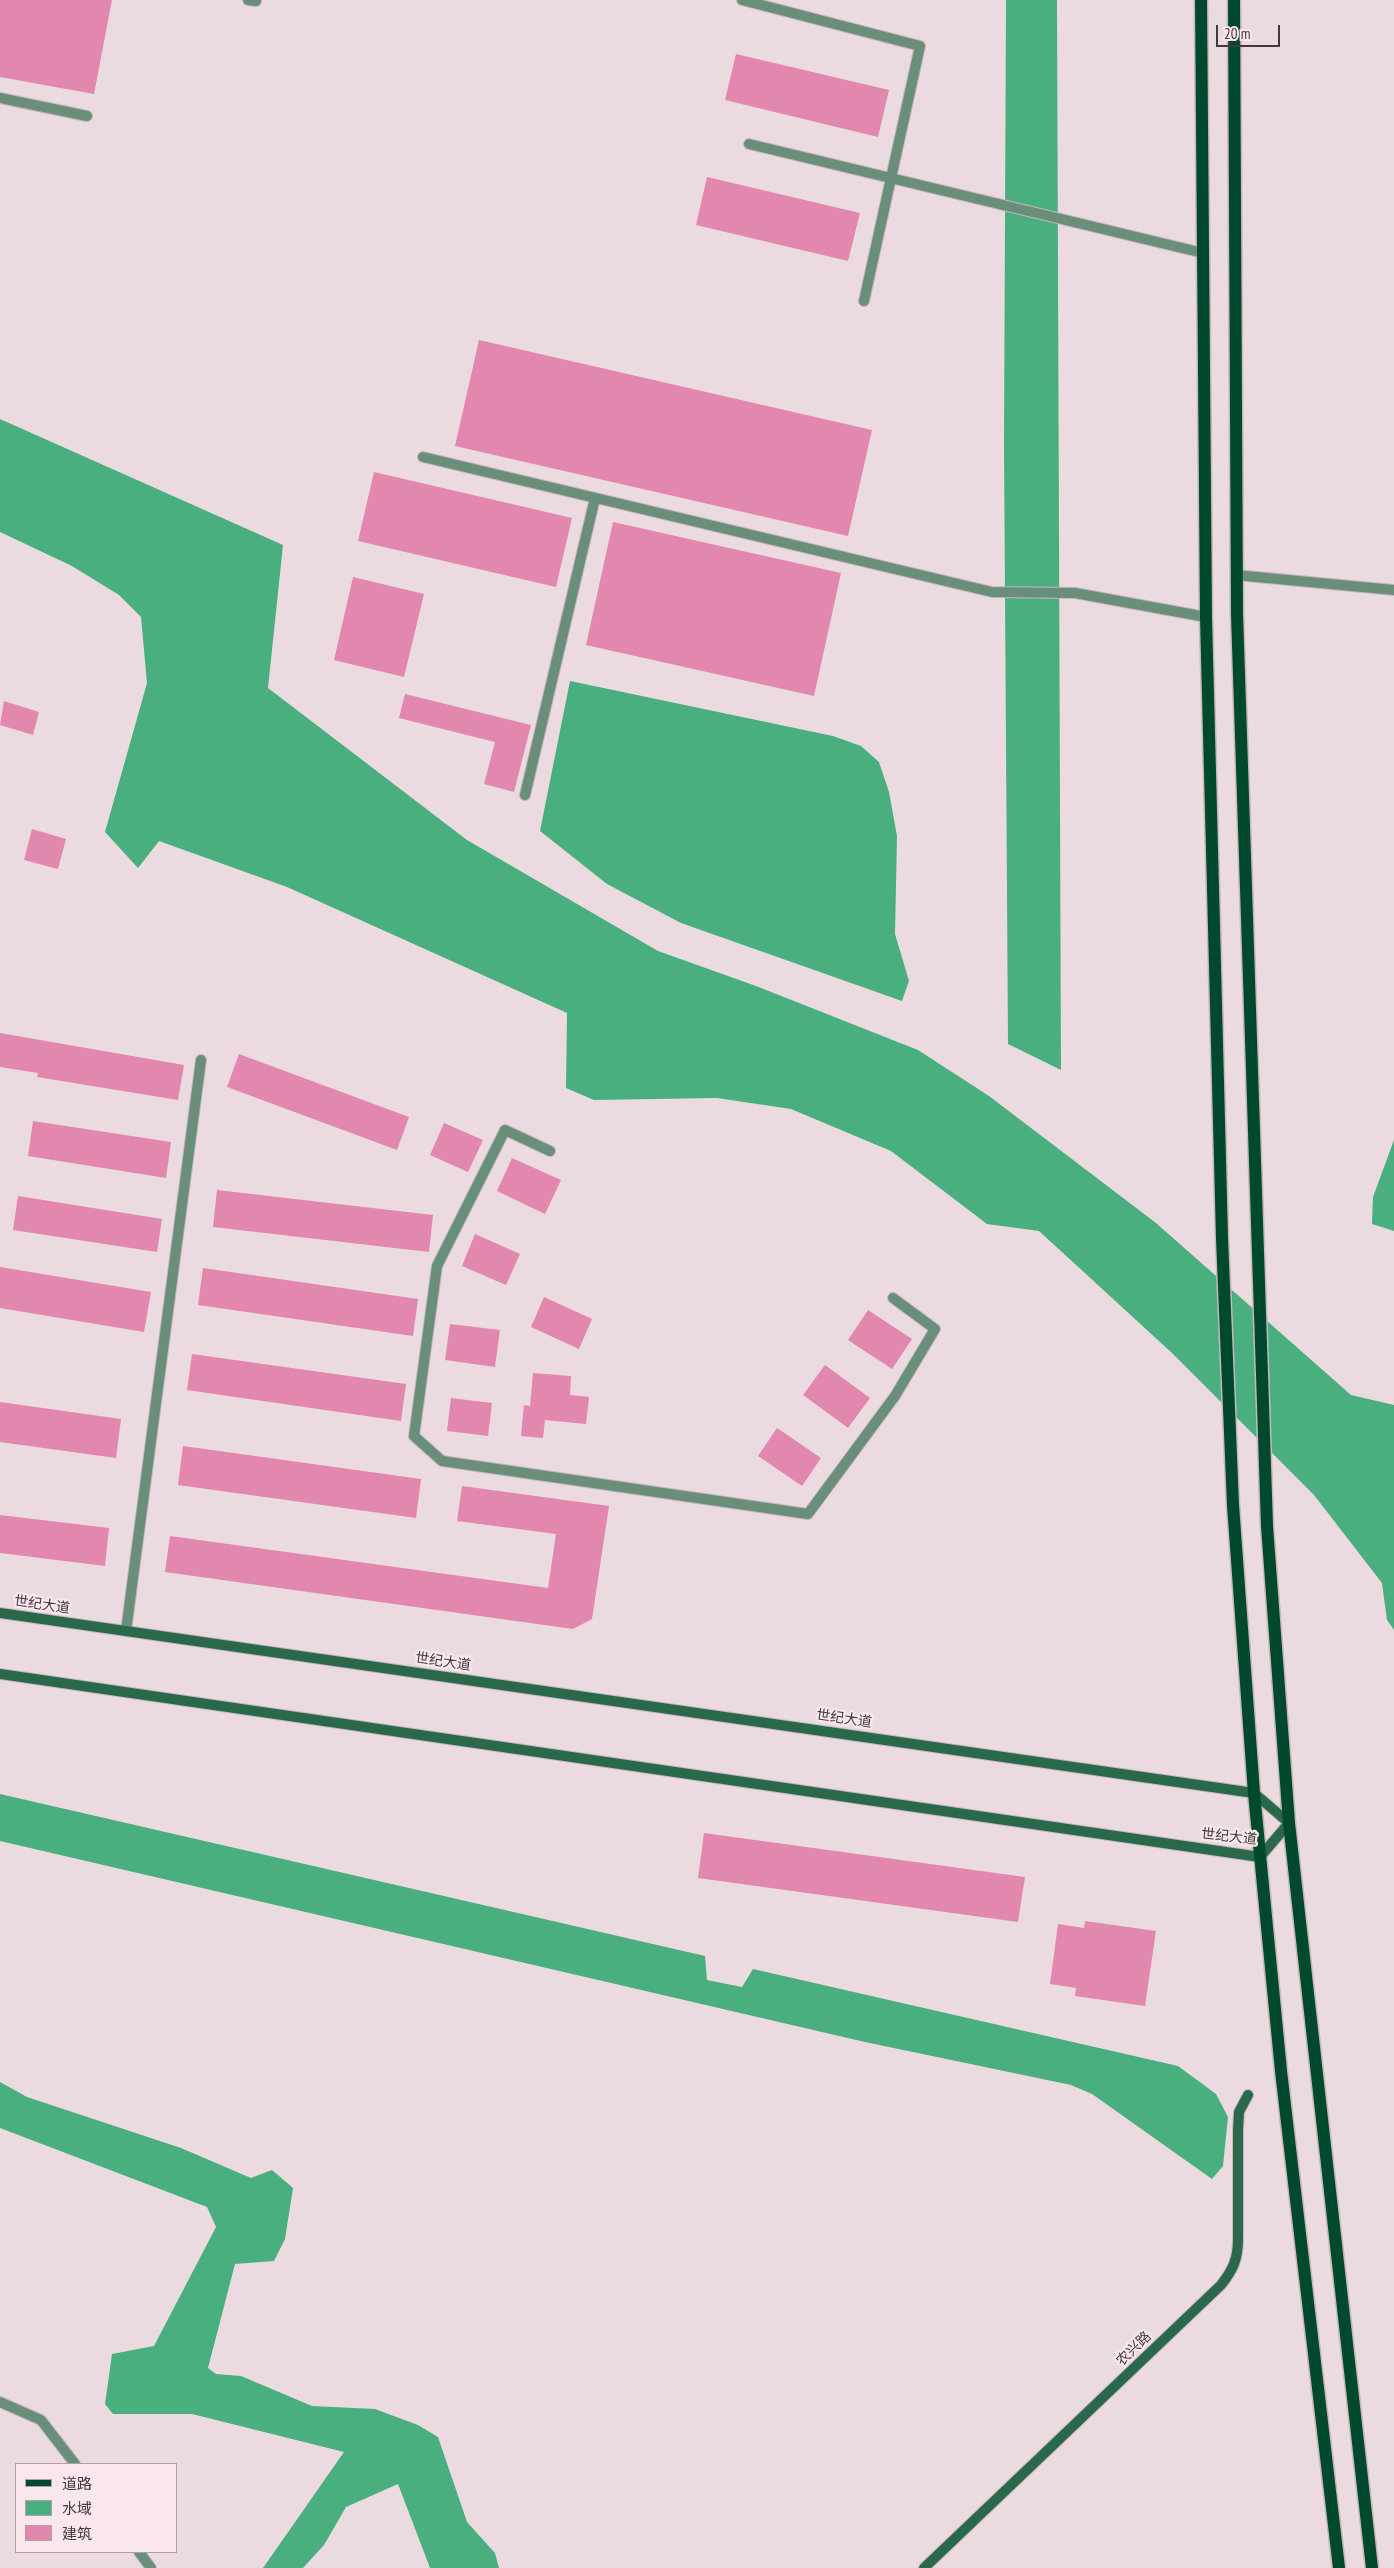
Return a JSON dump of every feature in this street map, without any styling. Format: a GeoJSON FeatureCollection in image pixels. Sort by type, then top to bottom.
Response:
{"type":"FeatureCollection","features":[{"type":"Feature","properties":{"kind":"main road"},"geometry":{"type":"LineString","coordinates":[[1201,0],[1206,617],[1222,1238],[1233,1505],[1254,1793],[1281,2071],[1338,2568]]}},
{"type":"Feature","properties":{"kind":"main road"},"geometry":{"type":"LineString","coordinates":[[1234,0],[1236,576],[1268,1526],[1289,1823],[1372,2568]]}},
{"type":"Feature","properties":{"kind":"main road","name":"世纪大道"},"geometry":{"type":"LineString","coordinates":[[0,1613],[1254,1793]]}},
{"type":"Feature","properties":{"kind":"main road","name":"世纪大道"},"geometry":{"type":"LineString","coordinates":[[0,1674],[1260,1857],[1289,1823]]}},
{"type":"Feature","properties":{"kind":"main road"},"geometry":{"type":"LineString","coordinates":[[1254,1793],[1289,1823]]}},
{"type":"Feature","properties":{"kind":"main road","name":"农兴路"},"geometry":{"type":"LineString","coordinates":[[924,2568],[1220,2286],[1234,2269],[1238,2256],[1239,2112],[1248,2095]]}},
{"type":"Feature","properties":{"kind":"street"},"geometry":{"type":"LineString","coordinates":[[742,0],[920,46],[864,301]]}},
{"type":"Feature","properties":{"kind":"street"},"geometry":{"type":"LineString","coordinates":[[0,98],[87,116]]}},
{"type":"Feature","properties":{"kind":"street"},"geometry":{"type":"LineString","coordinates":[[749,144],[1203,253]]}},
{"type":"Feature","properties":{"kind":"street"},"geometry":{"type":"LineString","coordinates":[[423,457],[992,592],[1075,593],[1206,617]]}},
{"type":"Feature","properties":{"kind":"street"},"geometry":{"type":"LineString","coordinates":[[526,795],[596,498]]}},
{"type":"Feature","properties":{"kind":"street"},"geometry":{"type":"LineString","coordinates":[[1236,576],[1394,590]]}},
{"type":"Feature","properties":{"kind":"street"},"geometry":{"type":"LineString","coordinates":[[126,1631],[201,1060]]}},
{"type":"Feature","properties":{"kind":"street"},"geometry":{"type":"LineString","coordinates":[[550,1150],[506,1130],[437,1266],[414,1436],[442,1462],[808,1514],[895,1396],[935,1329],[893,1298]]}},
{"type":"Feature","properties":{"kind":"street"},"geometry":{"type":"LineString","coordinates":[[0,2402],[41,2420],[74,2463]]}},
{"type":"Feature","properties":{"kind":"street"},"geometry":{"type":"LineString","coordinates":[[140,2553],[151,2568]]}},
{"type":"Feature","properties":{"kind":"water"},"geometry":{"type":"Polygon","coordinates":[[[1006,0],[1057,0],[1061,1070],[1008,1044],[1004,444],[1006,0]]]}},
{"type":"Feature","properties":{"kind":"water"},"geometry":{"type":"Polygon","coordinates":[[[0,419],[283,545],[268,688],[467,840],[658,951],[756,986],[918,1050],[989,1096],[1156,1223],[1351,1395],[1394,1405],[1394,1630],[1387,1620],[1382,1583],[1314,1495],[1172,1353],[1039,1231],[987,1224],[891,1151],[791,1109],[717,1098],[594,1100],[566,1088],[567,1013],[287,887],[159,841],[138,868],[105,832],[147,683],[141,617],[119,595],[72,566],[0,532],[0,419]]]}},
{"type":"Feature","properties":{"kind":"water"},"geometry":{"type":"Polygon","coordinates":[[[570,681],[833,736],[861,746],[879,762],[889,792],[897,836],[895,934],[909,981],[902,1001],[681,923],[607,884],[540,831],[570,681]]]}},
{"type":"Feature","properties":{"kind":"water"},"geometry":{"type":"Polygon","coordinates":[[[1394,1140],[1394,1231],[1372,1224],[1373,1197],[1394,1140]]]}},
{"type":"Feature","properties":{"kind":"water"},"geometry":{"type":"Polygon","coordinates":[[[0,1794],[705,1956],[707,1980],[742,1987],[753,1969],[1178,2066],[1216,2094],[1228,2117],[1223,2166],[1212,2179],[1092,2094],[1071,2085],[865,2042],[0,1841],[0,1794]]]}},
{"type":"Feature","properties":{"kind":"water"},"geometry":{"type":"Polygon","coordinates":[[[0,2082],[27,2097],[181,2148],[251,2178],[272,2170],[293,2188],[285,2239],[274,2261],[235,2264],[208,2368],[216,2374],[241,2376],[312,2406],[375,2409],[418,2425],[438,2437],[467,2522],[495,2553],[499,2568],[430,2568],[398,2484],[346,2507],[324,2545],[303,2568],[263,2568],[344,2452],[192,2414],[113,2414],[105,2404],[112,2354],[154,2346],[216,2227],[207,2207],[0,2128],[0,2082]]]}},
{"type":"Feature","properties":{"kind":"building"},"geometry":{"type":"Polygon","coordinates":[[[0,0],[112,0],[94,94],[0,77],[0,0]]]}},
{"type":"Feature","properties":{"kind":"building"},"geometry":{"type":"Polygon","coordinates":[[[736,54],[889,90],[878,137],[725,100],[736,54]]]}},
{"type":"Feature","properties":{"kind":"building"},"geometry":{"type":"Polygon","coordinates":[[[707,177],[860,213],[848,261],[696,225],[707,177]]]}},
{"type":"Feature","properties":{"kind":"building"},"geometry":{"type":"Polygon","coordinates":[[[479,340],[872,430],[848,536],[455,446],[479,340]]]}},
{"type":"Feature","properties":{"kind":"building"},"geometry":{"type":"Polygon","coordinates":[[[374,472],[572,518],[556,587],[358,541],[374,472]]]}},
{"type":"Feature","properties":{"kind":"building"},"geometry":{"type":"Polygon","coordinates":[[[613,522],[841,573],[814,696],[586,645],[613,522]]]}},
{"type":"Feature","properties":{"kind":"building"},"geometry":{"type":"Polygon","coordinates":[[[353,577],[424,594],[404,677],[334,660],[353,577]]]}},
{"type":"Feature","properties":{"kind":"building"},"geometry":{"type":"Polygon","coordinates":[[[405,694],[531,725],[514,792],[484,784],[495,742],[399,718],[405,694]]]}},
{"type":"Feature","properties":{"kind":"building"},"geometry":{"type":"Polygon","coordinates":[[[4,701],[39,712],[33,735],[0,725],[4,701]]]}},
{"type":"Feature","properties":{"kind":"building"},"geometry":{"type":"Polygon","coordinates":[[[32,829],[66,839],[58,869],[24,860],[32,829]]]}},
{"type":"Feature","properties":{"kind":"building"},"geometry":{"type":"Polygon","coordinates":[[[0,1033],[184,1065],[178,1100],[37,1077],[38,1073],[0,1067],[0,1033]]]}},
{"type":"Feature","properties":{"kind":"building"},"geometry":{"type":"Polygon","coordinates":[[[239,1054],[409,1117],[397,1150],[227,1087],[239,1054]]]}},
{"type":"Feature","properties":{"kind":"building"},"geometry":{"type":"Polygon","coordinates":[[[33,1121],[171,1142],[166,1178],[28,1156],[33,1121]]]}},
{"type":"Feature","properties":{"kind":"building"},"geometry":{"type":"Polygon","coordinates":[[[444,1123],[483,1140],[468,1172],[430,1155],[444,1123]]]}},
{"type":"Feature","properties":{"kind":"building"},"geometry":{"type":"Polygon","coordinates":[[[512,1158],[561,1180],[545,1214],[497,1191],[512,1158]]]}},
{"type":"Feature","properties":{"kind":"building"},"geometry":{"type":"Polygon","coordinates":[[[217,1190],[433,1215],[429,1252],[213,1227],[217,1190]]]}},
{"type":"Feature","properties":{"kind":"building"},"geometry":{"type":"Polygon","coordinates":[[[18,1196],[162,1219],[157,1252],[13,1230],[18,1196]]]}},
{"type":"Feature","properties":{"kind":"building"},"geometry":{"type":"Polygon","coordinates":[[[475,1234],[520,1254],[506,1285],[462,1266],[475,1234]]]}},
{"type":"Feature","properties":{"kind":"building"},"geometry":{"type":"Polygon","coordinates":[[[0,1267],[151,1292],[144,1332],[0,1308],[0,1267]]]}},
{"type":"Feature","properties":{"kind":"building"},"geometry":{"type":"Polygon","coordinates":[[[203,1268],[418,1299],[413,1336],[198,1305],[203,1268]]]}},
{"type":"Feature","properties":{"kind":"building"},"geometry":{"type":"Polygon","coordinates":[[[544,1297],[592,1319],[579,1349],[531,1327],[544,1297]]]}},
{"type":"Feature","properties":{"kind":"building"},"geometry":{"type":"Polygon","coordinates":[[[868,1310],[912,1339],[892,1369],[848,1340],[868,1310]]]}},
{"type":"Feature","properties":{"kind":"building"},"geometry":{"type":"Polygon","coordinates":[[[450,1324],[500,1330],[495,1367],[445,1360],[450,1324]]]}},
{"type":"Feature","properties":{"kind":"building"},"geometry":{"type":"Polygon","coordinates":[[[192,1354],[406,1384],[401,1421],[187,1390],[192,1354]]]}},
{"type":"Feature","properties":{"kind":"building"},"geometry":{"type":"Polygon","coordinates":[[[825,1365],[870,1398],[848,1428],[803,1395],[825,1365]]]}},
{"type":"Feature","properties":{"kind":"building"},"geometry":{"type":"Polygon","coordinates":[[[533,1373],[571,1376],[570,1395],[589,1397],[586,1424],[545,1420],[543,1438],[521,1436],[524,1405],[530,1406],[533,1373]]]}},
{"type":"Feature","properties":{"kind":"building"},"geometry":{"type":"Polygon","coordinates":[[[451,1398],[492,1403],[488,1436],[447,1431],[451,1398]]]}},
{"type":"Feature","properties":{"kind":"building"},"geometry":{"type":"Polygon","coordinates":[[[0,1402],[121,1419],[116,1458],[0,1442],[0,1402]]]}},
{"type":"Feature","properties":{"kind":"building"},"geometry":{"type":"Polygon","coordinates":[[[777,1428],[821,1458],[802,1486],[758,1456],[777,1428]]]}},
{"type":"Feature","properties":{"kind":"building"},"geometry":{"type":"Polygon","coordinates":[[[183,1446],[421,1479],[416,1518],[178,1485],[183,1446]]]}},
{"type":"Feature","properties":{"kind":"building"},"geometry":{"type":"Polygon","coordinates":[[[462,1486],[609,1506],[592,1619],[573,1629],[165,1572],[170,1536],[548,1588],[556,1534],[457,1521],[462,1486]]]}},
{"type":"Feature","properties":{"kind":"building"},"geometry":{"type":"Polygon","coordinates":[[[0,1515],[109,1528],[105,1566],[0,1553],[0,1515]]]}},
{"type":"Feature","properties":{"kind":"building"},"geometry":{"type":"Polygon","coordinates":[[[704,1833],[1025,1877],[1018,1922],[698,1878],[704,1833]]]}},
{"type":"Feature","properties":{"kind":"building"},"geometry":{"type":"Polygon","coordinates":[[[1085,1921],[1156,1931],[1145,2006],[1075,1996],[1076,1988],[1050,1984],[1058,1924],[1084,1928],[1085,1921]]]}}]}
